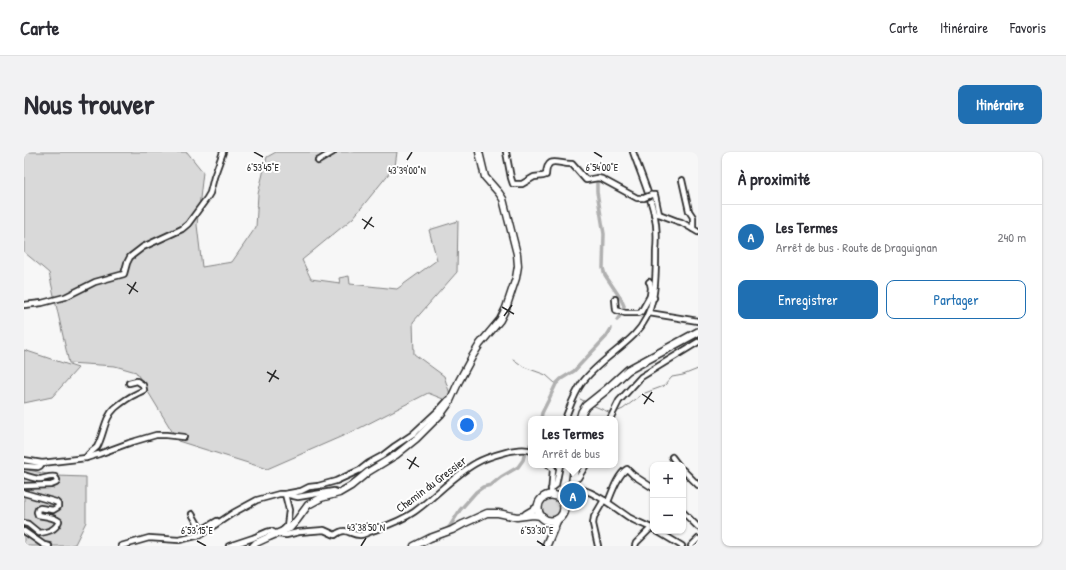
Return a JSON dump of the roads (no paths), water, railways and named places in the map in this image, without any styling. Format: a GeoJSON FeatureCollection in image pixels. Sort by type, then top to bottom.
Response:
{"type":"FeatureCollection","features":[{"type":"Feature","properties":{"kind":"main road"},"geometry":{"type":"LineString","coordinates":[[253,546],[256,543],[290,528],[308,505],[351,486],[368,472],[407,447],[441,414],[449,403],[459,381],[480,344],[500,320],[516,278],[518,266],[517,254],[503,199],[485,177],[479,152]]}},
{"type":"Feature","properties":{"kind":"main road"},"geometry":{"type":"LineString","coordinates":[[581,416],[586,406],[628,370],[698,332]]}},
{"type":"Feature","properties":{"kind":"main road"},"geometry":{"type":"LineString","coordinates":[[546,546],[557,520],[563,514],[564,506],[573,484],[575,468]]}},
{"type":"Feature","properties":{"kind":"main road"},"geometry":{"type":"LineString","coordinates":[[521,517],[535,510],[544,497],[553,493],[567,492],[573,484]]}},
{"type":"Feature","properties":{"kind":"main road"},"geometry":{"type":"LineString","coordinates":[[553,493],[563,502],[564,506]]}},
{"type":"Feature","properties":{"kind":"main road"},"geometry":{"type":"LineString","coordinates":[[538,507],[538,510],[549,528],[542,546]]}},
{"type":"Feature","properties":{"kind":"main road"},"geometry":{"type":"LineString","coordinates":[[414,546],[487,513],[498,513],[517,517],[533,516],[550,521],[557,520]]}},
{"type":"Feature","properties":{"kind":"street"},"geometry":{"type":"LineString","coordinates":[[24,305],[42,303],[66,297],[95,282],[124,274],[130,257],[143,246],[182,229],[188,224],[208,198],[223,152]]}},
{"type":"Feature","properties":{"kind":"street"},"geometry":{"type":"LineString","coordinates":[[318,161],[333,152]]}},
{"type":"Feature","properties":{"kind":"street"},"geometry":{"type":"LineString","coordinates":[[506,152],[513,184],[522,184],[537,176],[546,175],[546,167],[548,164],[555,162],[567,165],[572,164],[586,180],[598,178],[602,179],[637,198],[655,195],[657,214],[656,280],[649,313],[634,335],[581,384],[566,416]]}},
{"type":"Feature","properties":{"kind":"street"},"geometry":{"type":"LineString","coordinates":[[633,152],[657,214],[681,222],[698,232]]}},
{"type":"Feature","properties":{"kind":"street"},"geometry":{"type":"LineString","coordinates":[[682,180],[689,211],[693,217],[693,229]]}},
{"type":"Feature","properties":{"kind":"street"},"geometry":{"type":"LineString","coordinates":[[615,299],[616,310],[623,313],[639,313],[652,297],[650,283],[648,282]]}},
{"type":"Feature","properties":{"kind":"street"},"geometry":{"type":"LineString","coordinates":[[649,313],[698,321]]}},
{"type":"Feature","properties":{"kind":"street"},"geometry":{"type":"LineString","coordinates":[[611,416],[619,400],[641,377],[698,342]]}},
{"type":"Feature","properties":{"kind":"street"},"geometry":{"type":"LineString","coordinates":[[86,458],[88,454],[96,448],[105,424],[114,409],[135,394],[144,390],[143,385],[137,382],[129,383]]}},
{"type":"Feature","properties":{"kind":"street"},"geometry":{"type":"LineString","coordinates":[[121,546],[149,538],[179,540],[200,535],[234,513],[258,500],[279,494],[301,491],[309,487],[336,481],[360,470],[368,463],[382,456],[413,434],[440,409],[453,394]]}},
{"type":"Feature","properties":{"kind":"street"},"geometry":{"type":"LineString","coordinates":[[24,460],[42,463],[86,458],[129,443],[156,436],[166,435],[184,437]]}},
{"type":"Feature","properties":{"kind":"street","name":"Chemin du Gressier"},"geometry":{"type":"LineString","coordinates":[[229,546],[271,531],[286,535],[299,532],[324,530],[335,535],[343,530],[362,535],[387,526],[412,513],[444,486],[477,462],[502,453],[528,449]]}},
{"type":"Feature","properties":{"kind":"street"},"geometry":{"type":"LineString","coordinates":[[672,457],[676,462]]}},
{"type":"Feature","properties":{"kind":"street"},"geometry":{"type":"LineString","coordinates":[[24,466],[38,467],[42,463]]}},
{"type":"Feature","properties":{"kind":"street"},"geometry":{"type":"LineString","coordinates":[[552,468],[553,493]]}},
{"type":"Feature","properties":{"kind":"street"},"geometry":{"type":"LineString","coordinates":[[553,493],[559,468]]}},
{"type":"Feature","properties":{"kind":"street"},"geometry":{"type":"LineString","coordinates":[[584,468],[573,484],[606,501],[631,518],[650,527]]}},
{"type":"Feature","properties":{"kind":"street"},"geometry":{"type":"LineString","coordinates":[[598,546],[593,524],[594,517],[606,501],[625,470],[627,469],[633,475],[650,486]]}},
{"type":"Feature","properties":{"kind":"street"},"geometry":{"type":"LineString","coordinates":[[686,473],[698,485]]}},
{"type":"Feature","properties":{"kind":"street"},"geometry":{"type":"LineString","coordinates":[[24,475],[44,479],[51,476],[55,477],[57,480],[56,483],[51,485],[24,486]]}},
{"type":"Feature","properties":{"kind":"street"},"geometry":{"type":"LineString","coordinates":[[285,494],[298,497],[334,491],[339,492]]}},
{"type":"Feature","properties":{"kind":"street"},"geometry":{"type":"LineString","coordinates":[[24,494],[56,502],[58,504],[58,507],[53,510],[40,508],[37,512],[38,515],[56,518],[58,521],[57,526],[49,532],[39,533],[28,524],[24,523]]}},
{"type":"Feature","properties":{"kind":"street"},"geometry":{"type":"LineString","coordinates":[[279,533],[287,526],[289,514],[285,494]]}},
{"type":"Feature","properties":{"kind":"street"},"geometry":{"type":"LineString","coordinates":[[192,514],[200,528],[205,528],[217,521],[223,521]]}},
{"type":"Feature","properties":{"kind":"street"},"geometry":{"type":"LineString","coordinates":[[686,515],[698,527]]}},
{"type":"Feature","properties":{"kind":"street"},"geometry":{"type":"LineString","coordinates":[[635,546],[636,543],[650,530]]}},
{"type":"Feature","properties":{"kind":"street"},"geometry":{"type":"LineString","coordinates":[[24,531],[44,545],[49,546]]}},
{"type":"Feature","properties":{"kind":"street"},"geometry":{"type":"LineString","coordinates":[[662,534],[682,546]]}},
{"type":"Feature","properties":{"kind":"street"},"geometry":{"type":"LineString","coordinates":[[691,546],[698,539]]}},
{"type":"Feature","properties":{"kind":"waterway"},"geometry":{"type":"LineString","coordinates":[[597,180],[597,192],[604,234],[603,268],[605,275],[624,306],[623,311],[617,320]]}},
{"type":"Feature","properties":{"kind":"waterway"},"geometry":{"type":"LineString","coordinates":[[542,416],[556,384],[574,371],[606,337],[611,329]]}},
{"type":"Feature","properties":{"kind":"waterway"},"geometry":{"type":"LineString","coordinates":[[513,359],[524,367],[546,375],[556,384]]}},
{"type":"Feature","properties":{"kind":"waterway"},"geometry":{"type":"LineString","coordinates":[[645,393],[664,386],[672,377],[683,375],[698,369]]}},
{"type":"Feature","properties":{"kind":"waterway"},"geometry":{"type":"LineString","coordinates":[[616,412],[623,409],[640,396]]}},
{"type":"Feature","properties":{"kind":"waterway"},"geometry":{"type":"LineString","coordinates":[[580,399],[586,402]]}},
{"type":"Feature","properties":{"kind":"waterway"},"geometry":{"type":"LineString","coordinates":[[592,405],[611,413]]}},
{"type":"Feature","properties":{"kind":"waterway"},"geometry":{"type":"LineString","coordinates":[[439,532],[450,526],[460,510],[476,492],[483,487],[491,485],[518,467],[523,460],[525,452]]}},
{"type":"Feature","properties":{"kind":"place","name":"Les Termes"},"geometry":{"type":"Point","coordinates":[573,496]}}]}
